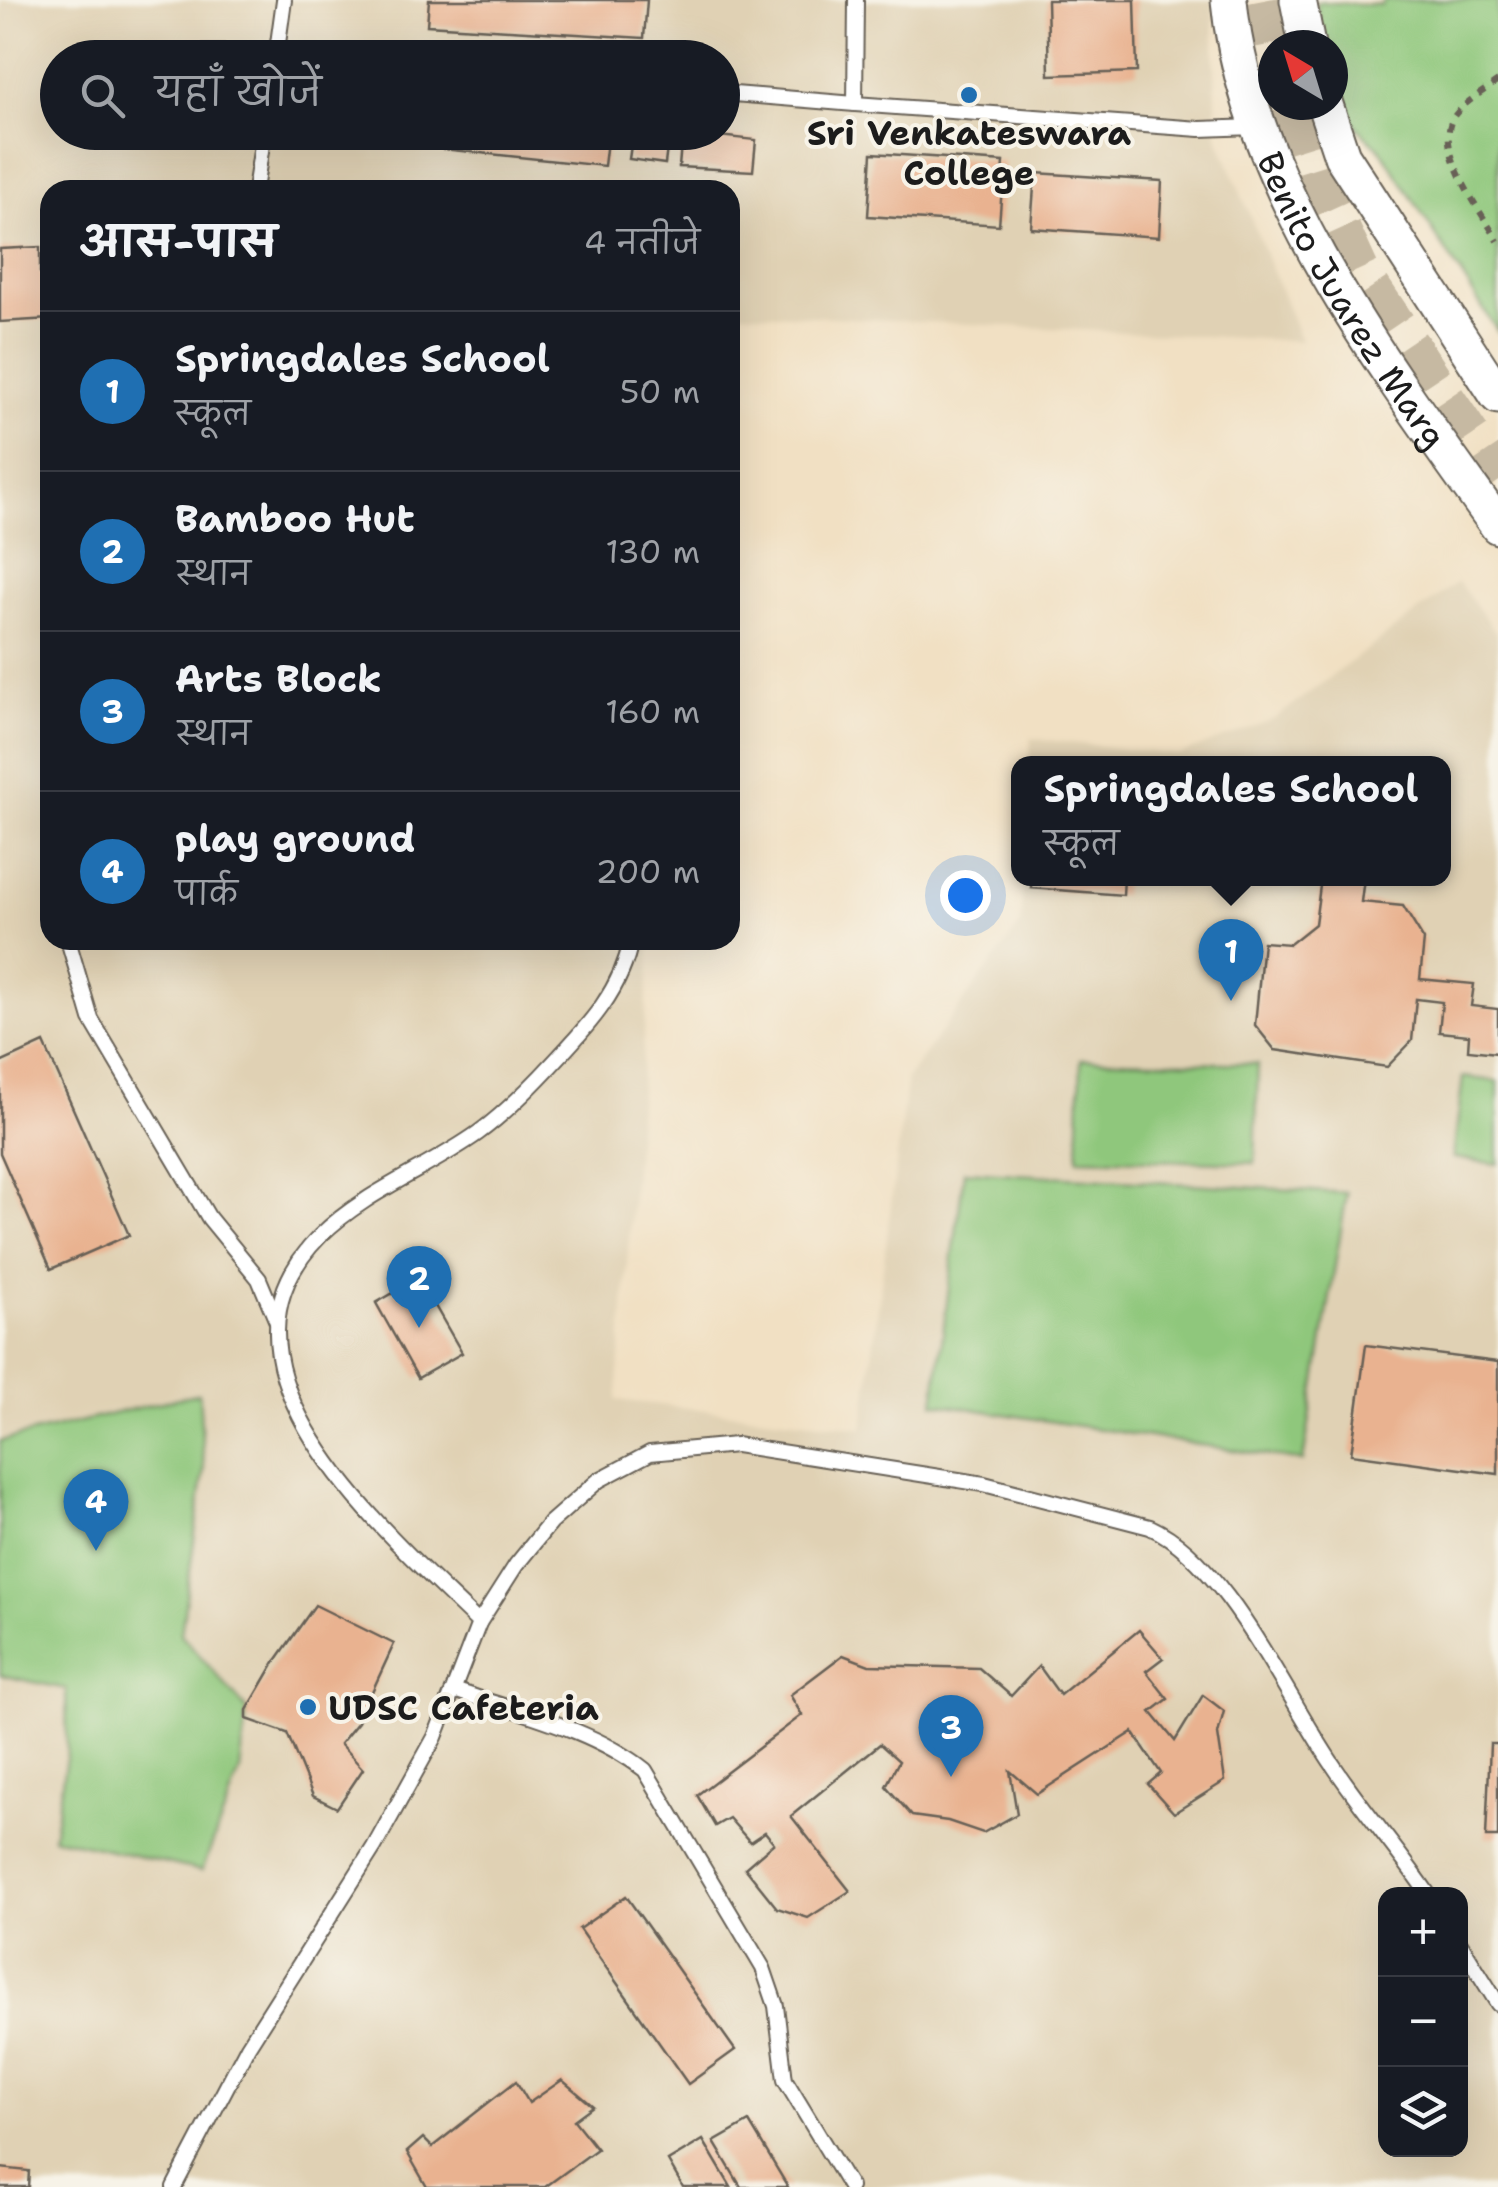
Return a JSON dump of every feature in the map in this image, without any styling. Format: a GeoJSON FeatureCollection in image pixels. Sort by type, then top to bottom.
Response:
{"type":"FeatureCollection","features":[{"type":"Feature","properties":{"kind":"street","name":"Benito Juarez Marg"},"geometry":{"type":"LineString","coordinates":[[1229,0],[1255,127],[1284,192],[1381,359],[1498,526]]}},
{"type":"Feature","properties":{"kind":"street"},"geometry":{"type":"LineString","coordinates":[[1298,0],[1304,30]]}},
{"type":"Feature","properties":{"kind":"street","name":"Benito Juarez Marg"},"geometry":{"type":"LineString","coordinates":[[1330,120],[1342,156],[1498,396]]}},
{"type":"Feature","properties":{"kind":"lane"},"geometry":{"type":"LineString","coordinates":[[278,40],[284,0]]}},
{"type":"Feature","properties":{"kind":"lane"},"geometry":{"type":"LineString","coordinates":[[855,104],[856,0]]}},
{"type":"Feature","properties":{"kind":"lane"},"geometry":{"type":"LineString","coordinates":[[740,94],[1200,129],[1255,127]]}},
{"type":"Feature","properties":{"kind":"lane"},"geometry":{"type":"LineString","coordinates":[[257,180],[261,150]]}},
{"type":"Feature","properties":{"kind":"lane"},"geometry":{"type":"LineString","coordinates":[[71,950],[91,1019],[209,1218],[259,1279],[277,1322],[286,1381],[309,1435],[332,1473],[362,1509],[479,1622]]}},
{"type":"Feature","properties":{"kind":"lane"},"geometry":{"type":"LineString","coordinates":[[277,1322],[288,1276],[320,1236],[370,1199],[481,1131],[546,1070],[612,992],[627,950]]}},
{"type":"Feature","properties":{"kind":"lane"},"geometry":{"type":"LineString","coordinates":[[174,2187],[248,2046],[374,1848],[435,1737],[479,1622],[550,1523],[599,1480],[650,1454],[736,1445],[984,1484],[1150,1527],[1176,1538],[1201,1562],[1336,1770],[1423,1887]]}},
{"type":"Feature","properties":{"kind":"lane"},"geometry":{"type":"LineString","coordinates":[[454,1690],[621,1751],[644,1770],[763,1968],[776,2006],[785,2080],[850,2187]]}},
{"type":"Feature","properties":{"kind":"lane"},"geometry":{"type":"LineString","coordinates":[[1468,1956],[1498,2004]]}},
{"type":"Feature","properties":{"kind":"path"},"geometry":{"type":"LineString","coordinates":[[1498,81],[1454,115],[1445,134],[1449,152],[1498,241]]}},
{"type":"Feature","properties":{"kind":"shaded area"},"geometry":{"type":"Polygon","coordinates":[[[0,0],[1213,0],[1217,135],[1301,341],[740,313],[740,180],[40,180],[40,950],[650,950],[617,1400],[863,1428],[907,1078],[1021,924],[1023,886],[1451,886],[1451,756],[1030,756],[1031,738],[1179,755],[1274,719],[1458,582],[1498,635],[1498,2187],[0,2187],[0,0]]]}},
{"type":"Feature","properties":{"kind":"green space"},"geometry":{"type":"Polygon","coordinates":[[[1383,0],[1498,0],[1498,332],[1381,150],[1348,115],[1348,30],[1321,30],[1316,2],[1382,5],[1383,0]]]}},
{"type":"Feature","properties":{"kind":"green space"},"geometry":{"type":"Polygon","coordinates":[[[1081,1059],[1258,1064],[1255,1163],[1078,1158],[1081,1059]]]}},
{"type":"Feature","properties":{"kind":"green space"},"geometry":{"type":"Polygon","coordinates":[[[1463,1077],[1498,1081],[1498,1164],[1453,1158],[1463,1077]]]}},
{"type":"Feature","properties":{"kind":"green space"},"geometry":{"type":"Polygon","coordinates":[[[964,1171],[1347,1193],[1303,1461],[934,1403],[964,1171]]]}},
{"type":"Feature","properties":{"kind":"green space"},"geometry":{"type":"Polygon","coordinates":[[[199,1393],[204,1469],[181,1634],[247,1710],[240,1771],[202,1871],[53,1837],[67,1752],[66,1689],[0,1675],[0,1441],[199,1393]]]}},
{"type":"Feature","properties":{"kind":"building"},"geometry":{"type":"Polygon","coordinates":[[[429,0],[647,0],[644,38],[427,25],[429,0]]]}},
{"type":"Feature","properties":{"kind":"building"},"geometry":{"type":"Polygon","coordinates":[[[1047,0],[1135,0],[1137,72],[1049,75],[1047,0]]]}},
{"type":"Feature","properties":{"kind":"building"},"geometry":{"type":"Polygon","coordinates":[[[740,138],[756,140],[753,171],[679,167],[680,150],[740,150],[740,138]]]}},
{"type":"Feature","properties":{"kind":"building"},"geometry":{"type":"Polygon","coordinates":[[[451,150],[606,150],[604,166],[451,150]]]}},
{"type":"Feature","properties":{"kind":"building"},"geometry":{"type":"Polygon","coordinates":[[[630,150],[667,150],[665,164],[629,159],[630,150]]]}},
{"type":"Feature","properties":{"kind":"building"},"geometry":{"type":"Polygon","coordinates":[[[872,153],[1004,162],[999,225],[868,216],[872,153]]]}},
{"type":"Feature","properties":{"kind":"building"},"geometry":{"type":"Polygon","coordinates":[[[1035,173],[1162,181],[1159,237],[1031,228],[1035,173]]]}},
{"type":"Feature","properties":{"kind":"building"},"geometry":{"type":"Polygon","coordinates":[[[40,247],[40,320],[0,322],[0,249],[40,247]]]}},
{"type":"Feature","properties":{"kind":"building"},"geometry":{"type":"Polygon","coordinates":[[[1031,886],[1124,886],[1123,895],[1031,886]]]}},
{"type":"Feature","properties":{"kind":"building"},"geometry":{"type":"Polygon","coordinates":[[[1320,886],[1363,886],[1361,902],[1403,906],[1424,940],[1420,979],[1474,984],[1471,1006],[1498,1009],[1498,1053],[1468,1050],[1469,1035],[1439,1032],[1442,1002],[1416,999],[1412,1041],[1387,1067],[1275,1050],[1255,1025],[1263,942],[1290,944],[1315,924],[1320,886]]]}},
{"type":"Feature","properties":{"kind":"building"},"geometry":{"type":"Polygon","coordinates":[[[44,1043],[129,1235],[51,1269],[0,1153],[0,1063],[44,1043]]]}},
{"type":"Feature","properties":{"kind":"building"},"geometry":{"type":"Polygon","coordinates":[[[419,1278],[462,1353],[418,1378],[376,1303],[419,1278]]]}},
{"type":"Feature","properties":{"kind":"building"},"geometry":{"type":"Polygon","coordinates":[[[1366,1345],[1498,1362],[1498,1474],[1351,1454],[1366,1345]]]}},
{"type":"Feature","properties":{"kind":"building","name":"UDSC Cafeteria"},"geometry":{"type":"Polygon","coordinates":[[[315,1605],[394,1644],[358,1722],[340,1744],[363,1769],[337,1808],[313,1796],[287,1733],[247,1719],[247,1710],[275,1662],[315,1605]]]}},
{"type":"Feature","properties":{"kind":"building"},"geometry":{"type":"Polygon","coordinates":[[[1139,1630],[1163,1658],[1146,1671],[1168,1699],[1151,1712],[1175,1741],[1203,1695],[1224,1711],[1218,1734],[1225,1781],[1174,1813],[1148,1784],[1161,1773],[1133,1732],[1037,1794],[1010,1771],[1017,1814],[983,1833],[948,1821],[912,1816],[886,1786],[899,1761],[880,1744],[791,1816],[850,1891],[808,1918],[777,1908],[745,1868],[774,1843],[765,1832],[750,1842],[729,1818],[715,1826],[697,1795],[802,1715],[790,1695],[843,1655],[869,1665],[979,1668],[1011,1696],[1039,1666],[1060,1695],[1139,1630]]]}},
{"type":"Feature","properties":{"kind":"building"},"geometry":{"type":"Polygon","coordinates":[[[1490,1744],[1498,1744],[1498,1837],[1486,1837],[1490,1744]]]}},
{"type":"Feature","properties":{"kind":"building"},"geometry":{"type":"Polygon","coordinates":[[[626,1896],[735,2050],[688,2084],[579,1929],[626,1896]]]}},
{"type":"Feature","properties":{"kind":"building"},"geometry":{"type":"Polygon","coordinates":[[[562,2080],[593,2106],[574,2120],[597,2149],[545,2187],[427,2187],[407,2152],[423,2138],[432,2147],[516,2081],[529,2103],[562,2080]]]}},
{"type":"Feature","properties":{"kind":"building"},"geometry":{"type":"Polygon","coordinates":[[[749,2122],[788,2187],[741,2187],[714,2142],[749,2122]]]}},
{"type":"Feature","properties":{"kind":"building"},"geometry":{"type":"Polygon","coordinates":[[[703,2140],[731,2187],[683,2187],[668,2161],[703,2140]]]}},
{"type":"Feature","properties":{"kind":"building"},"geometry":{"type":"Polygon","coordinates":[[[0,2168],[29,2171],[28,2187],[0,2187],[0,2168]]]}},
{"type":"Feature","properties":{"kind":"tunnel"},"geometry":{"type":"LineString","coordinates":[[1264,0],[1270,30]]}},
{"type":"Feature","properties":{"kind":"tunnel"},"geometry":{"type":"LineString","coordinates":[[1296,120],[1312,173],[1357,272],[1498,482]]}},
{"type":"Feature","properties":{"kind":"place","name":"Sri Venkateswara College"},"geometry":{"type":"Point","coordinates":[969,95]}},
{"type":"Feature","properties":{"kind":"place","name":"Springdales School"},"geometry":{"type":"Point","coordinates":[1231,1001]}},
{"type":"Feature","properties":{"kind":"place","name":"Bamboo Hut"},"geometry":{"type":"Point","coordinates":[419,1328]}},
{"type":"Feature","properties":{"kind":"place","name":"play ground"},"geometry":{"type":"Point","coordinates":[96,1551]}},
{"type":"Feature","properties":{"kind":"place","name":"UDSC Cafeteria"},"geometry":{"type":"Point","coordinates":[308,1707]}},
{"type":"Feature","properties":{"kind":"place","name":"Arts Block"},"geometry":{"type":"Point","coordinates":[951,1777]}}]}
